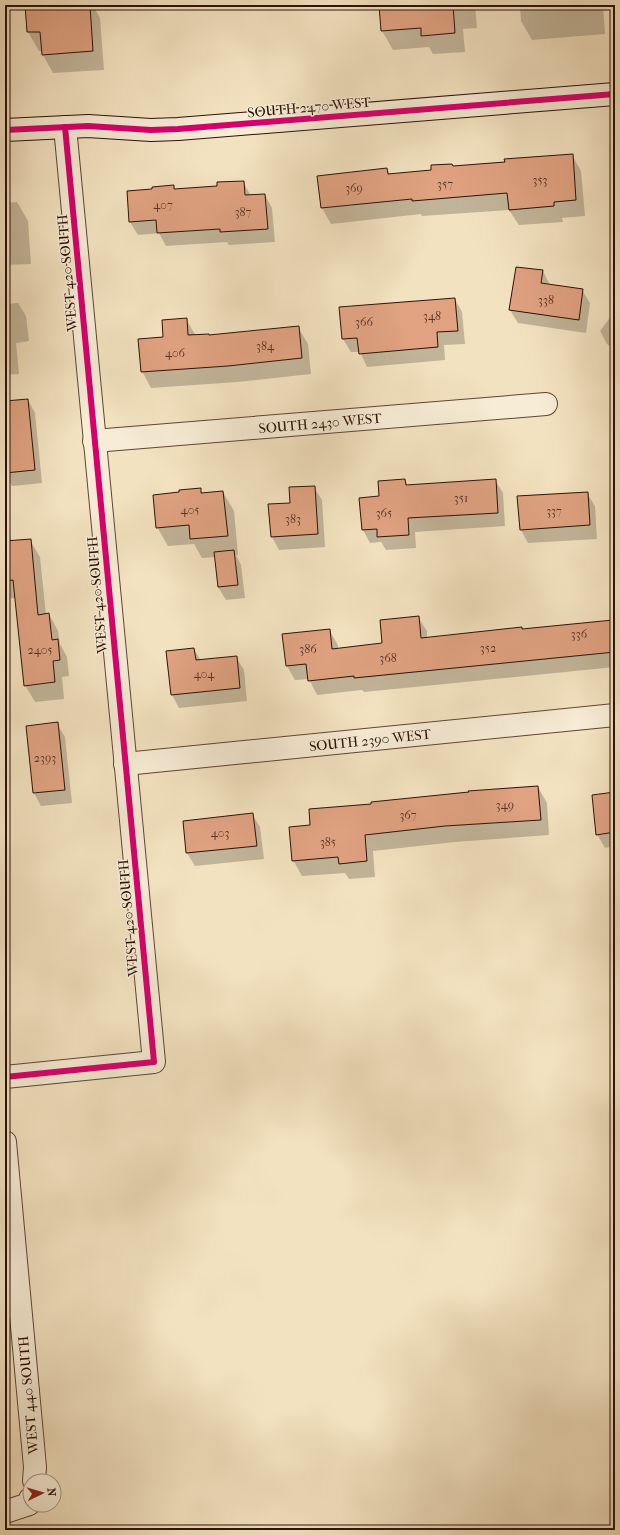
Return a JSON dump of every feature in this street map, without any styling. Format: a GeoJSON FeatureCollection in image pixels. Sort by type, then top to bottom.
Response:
{"type":"FeatureCollection","features":[{"type":"Feature","properties":{"kind":"street","name":"SOUTH 2470 WEST"},"geometry":{"type":"LineString","coordinates":[[5,130],[88,126],[151,130],[178,129],[615,94]]}},
{"type":"Feature","properties":{"kind":"street","name":"WEST 420 SOUTH"},"geometry":{"type":"LineString","coordinates":[[5,1077],[154,1062],[65,127]]}},
{"type":"Feature","properties":{"kind":"street","name":"SOUTH 2430 WEST"},"geometry":{"type":"LineString","coordinates":[[94,442],[546,404]]}},
{"type":"Feature","properties":{"kind":"street","name":"SOUTH 2390 WEST"},"geometry":{"type":"LineString","coordinates":[[125,764],[615,715]]}},
{"type":"Feature","properties":{"kind":"street","name":"WEST 440 SOUTH"},"geometry":{"type":"LineString","coordinates":[[5,1142],[36,1468],[35,1473]]}},
{"type":"Feature","properties":{"kind":"street"},"geometry":{"type":"LineString","coordinates":[[5,1512],[22,1504]]}},
{"type":"Feature","properties":{"kind":"building"},"geometry":{"type":"Polygon","coordinates":[[[25,5],[90,5],[93,51],[42,55],[40,32],[27,32],[25,5]]]}},
{"type":"Feature","properties":{"kind":"building"},"geometry":{"type":"Polygon","coordinates":[[[379,5],[453,5],[455,33],[421,36],[421,28],[381,31],[379,5]]]}},
{"type":"Feature","properties":{"kind":"building"},"geometry":{"type":"Polygon","coordinates":[[[573,154],[576,200],[554,202],[554,206],[509,210],[507,193],[412,201],[412,199],[321,208],[317,176],[387,168],[388,174],[431,170],[431,165],[452,164],[453,166],[505,162],[504,159],[573,154]]]}},
{"type":"Feature","properties":{"kind":"building"},"geometry":{"type":"Polygon","coordinates":[[[244,181],[245,195],[265,194],[268,229],[220,232],[220,229],[157,233],[156,220],[129,222],[127,191],[174,185],[174,189],[217,186],[217,182],[244,181]]]}},
{"type":"Feature","properties":{"kind":"building"},"geometry":{"type":"Polygon","coordinates":[[[516,267],[543,270],[541,283],[583,289],[579,320],[509,310],[516,267]]]}},
{"type":"Feature","properties":{"kind":"building"},"geometry":{"type":"Polygon","coordinates":[[[455,298],[458,331],[437,332],[438,347],[359,354],[357,338],[342,339],[339,307],[455,298]]]}},
{"type":"Feature","properties":{"kind":"building"},"geometry":{"type":"Polygon","coordinates":[[[187,318],[188,335],[209,335],[299,326],[302,358],[228,366],[141,372],[138,339],[163,337],[162,320],[187,318]]]}},
{"type":"Feature","properties":{"kind":"building"},"geometry":{"type":"Polygon","coordinates":[[[28,399],[35,470],[5,473],[5,401],[28,399]]]}},
{"type":"Feature","properties":{"kind":"building"},"geometry":{"type":"Polygon","coordinates":[[[405,479],[406,485],[496,479],[498,513],[408,518],[409,535],[377,537],[377,529],[362,530],[359,498],[379,496],[378,481],[405,479]]]}},
{"type":"Feature","properties":{"kind":"building"},"geometry":{"type":"Polygon","coordinates":[[[315,486],[318,534],[271,537],[268,504],[290,503],[289,487],[315,486]]]}},
{"type":"Feature","properties":{"kind":"building"},"geometry":{"type":"Polygon","coordinates":[[[201,488],[201,493],[223,491],[228,536],[190,539],[189,525],[156,528],[153,495],[201,488]]]}},
{"type":"Feature","properties":{"kind":"building"},"geometry":{"type":"Polygon","coordinates":[[[588,492],[590,525],[520,530],[517,496],[588,492]]]}},
{"type":"Feature","properties":{"kind":"building"},"geometry":{"type":"Polygon","coordinates":[[[31,539],[38,615],[49,613],[52,640],[58,639],[60,660],[53,661],[55,682],[24,686],[13,580],[5,581],[5,541],[31,539]]]}},
{"type":"Feature","properties":{"kind":"building"},"geometry":{"type":"Polygon","coordinates":[[[234,550],[238,585],[218,587],[214,552],[234,550]]]}},
{"type":"Feature","properties":{"kind":"building"},"geometry":{"type":"Polygon","coordinates":[[[419,616],[421,638],[522,627],[522,629],[613,620],[615,652],[354,678],[354,676],[308,681],[306,664],[286,666],[282,634],[330,629],[332,649],[382,643],[380,620],[419,616]]]}},
{"type":"Feature","properties":{"kind":"building"},"geometry":{"type":"Polygon","coordinates":[[[194,648],[196,660],[237,656],[240,688],[171,695],[166,651],[194,648]]]}},
{"type":"Feature","properties":{"kind":"building"},"geometry":{"type":"Polygon","coordinates":[[[58,722],[65,790],[33,793],[26,726],[58,722]]]}},
{"type":"Feature","properties":{"kind":"building"},"geometry":{"type":"Polygon","coordinates":[[[538,786],[541,820],[445,826],[365,835],[367,861],[339,864],[338,857],[292,861],[289,827],[310,825],[309,809],[371,804],[371,802],[469,792],[468,791],[538,786]]]}},
{"type":"Feature","properties":{"kind":"building"},"geometry":{"type":"Polygon","coordinates":[[[615,792],[615,832],[596,835],[592,795],[615,792]]]}},
{"type":"Feature","properties":{"kind":"building"},"geometry":{"type":"Polygon","coordinates":[[[253,813],[257,846],[186,853],[183,821],[253,813]]]}},
{"type":"Feature","properties":{"kind":"cycle path"},"geometry":{"type":"LineString","coordinates":[[5,130],[88,126],[151,130],[178,129],[615,94]]}},
{"type":"Feature","properties":{"kind":"cycle path"},"geometry":{"type":"LineString","coordinates":[[5,1077],[154,1062],[65,127]]}}]}
